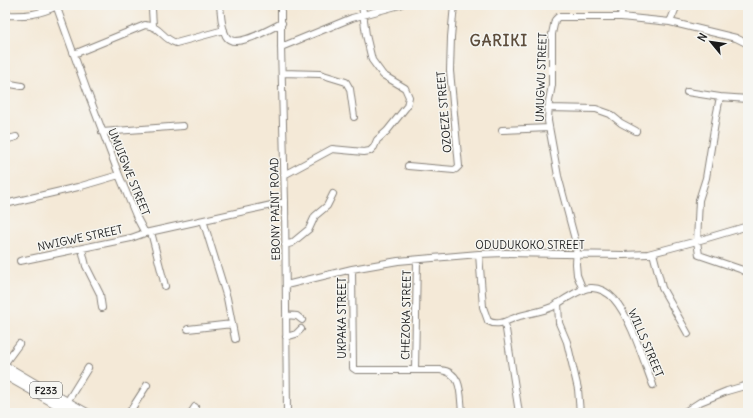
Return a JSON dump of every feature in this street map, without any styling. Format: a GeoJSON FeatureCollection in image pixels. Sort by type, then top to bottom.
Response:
{"type":"FeatureCollection","features":[{"type":"Feature","properties":{"kind":"main road","name":"F233"},"geometry":{"type":"LineString","coordinates":[[5,365],[87,413]]}},
{"type":"Feature","properties":{"kind":"main road","name":"F233"},"geometry":{"type":"LineString","coordinates":[[5,375],[72,413]]}},
{"type":"Feature","properties":{"kind":"street"},"geometry":{"type":"LineString","coordinates":[[150,5],[152,9],[153,26]]}},
{"type":"Feature","properties":{"kind":"street"},"geometry":{"type":"LineString","coordinates":[[220,5],[224,30],[228,39],[238,42],[282,23]]}},
{"type":"Feature","properties":{"kind":"street","name":"EBONY PAINT ROAD"},"geometry":{"type":"LineString","coordinates":[[281,5],[287,413]]}},
{"type":"Feature","properties":{"kind":"street"},"geometry":{"type":"LineString","coordinates":[[284,175],[332,149],[364,152],[370,151],[374,147],[377,140],[387,131],[407,106],[409,97],[405,88],[383,75],[372,60],[362,15],[362,5]]}},
{"type":"Feature","properties":{"kind":"street"},"geometry":{"type":"LineString","coordinates":[[281,47],[338,23],[400,5]]}},
{"type":"Feature","properties":{"kind":"street","name":"OZOEZE STREET"},"geometry":{"type":"LineString","coordinates":[[408,166],[454,170],[459,166],[450,71],[454,5]]}},
{"type":"Feature","properties":{"kind":"street"},"geometry":{"type":"LineString","coordinates":[[621,17],[622,5]]}},
{"type":"Feature","properties":{"kind":"street"},"geometry":{"type":"LineString","coordinates":[[670,22],[678,5]]}},
{"type":"Feature","properties":{"kind":"street"},"geometry":{"type":"LineString","coordinates":[[5,15],[26,16],[38,14],[56,6]]}},
{"type":"Feature","properties":{"kind":"street","name":"UMUIGWE STREET"},"geometry":{"type":"LineString","coordinates":[[56,6],[102,132],[136,218],[148,232],[165,286]]}},
{"type":"Feature","properties":{"kind":"street","name":"UMUGWU STREET"},"geometry":{"type":"LineString","coordinates":[[583,290],[577,275],[575,242],[558,176],[549,128],[548,108],[552,85],[552,34],[554,20],[557,17],[621,17],[670,22],[736,38],[748,44]]}},
{"type":"Feature","properties":{"kind":"street"},"geometry":{"type":"LineString","coordinates":[[74,54],[145,25],[153,26],[160,31],[165,38],[176,43],[224,30]]}},
{"type":"Feature","properties":{"kind":"street"},"geometry":{"type":"LineString","coordinates":[[282,73],[320,74],[346,82],[350,89],[354,117]]}},
{"type":"Feature","properties":{"kind":"street"},"geometry":{"type":"LineString","coordinates":[[5,83],[22,86]]}},
{"type":"Feature","properties":{"kind":"street"},"geometry":{"type":"LineString","coordinates":[[688,92],[720,97],[748,99]]}},
{"type":"Feature","properties":{"kind":"street"},"geometry":{"type":"LineString","coordinates":[[720,97],[706,178],[699,200],[697,241],[699,255],[748,273]]}},
{"type":"Feature","properties":{"kind":"street"},"geometry":{"type":"LineString","coordinates":[[548,108],[596,109],[610,114],[636,131]]}},
{"type":"Feature","properties":{"kind":"street"},"geometry":{"type":"LineString","coordinates":[[102,132],[183,126]]}},
{"type":"Feature","properties":{"kind":"street"},"geometry":{"type":"LineString","coordinates":[[502,130],[549,128]]}},
{"type":"Feature","properties":{"kind":"street"},"geometry":{"type":"LineString","coordinates":[[5,140],[16,137]]}},
{"type":"Feature","properties":{"kind":"street"},"geometry":{"type":"LineString","coordinates":[[5,204],[78,187],[119,175]]}},
{"type":"Feature","properties":{"kind":"street"},"geometry":{"type":"LineString","coordinates":[[285,245],[292,243],[309,229],[315,216],[327,206],[333,194]]}},
{"type":"Feature","properties":{"kind":"street"},"geometry":{"type":"LineString","coordinates":[[148,232],[285,202]]}},
{"type":"Feature","properties":{"kind":"street"},"geometry":{"type":"LineString","coordinates":[[203,220],[227,298],[235,339]]}},
{"type":"Feature","properties":{"kind":"street","name":"ODUDUKOKO STREET"},"geometry":{"type":"LineString","coordinates":[[286,285],[352,269],[398,261],[505,253],[623,255],[653,253],[748,226]]}},
{"type":"Feature","properties":{"kind":"street","name":"NWIGWE STREET"},"geometry":{"type":"LineString","coordinates":[[20,261],[131,238],[148,232]]}},
{"type":"Feature","properties":{"kind":"street"},"geometry":{"type":"LineString","coordinates":[[82,249],[86,266],[100,294],[102,308]]}},
{"type":"Feature","properties":{"kind":"street"},"geometry":{"type":"LineString","coordinates":[[653,253],[662,288],[688,334]]}},
{"type":"Feature","properties":{"kind":"street"},"geometry":{"type":"LineString","coordinates":[[479,254],[484,312],[488,321],[505,323],[519,413]]}},
{"type":"Feature","properties":{"kind":"street","name":"CHEZOKA STREET"},"geometry":{"type":"LineString","coordinates":[[415,370],[417,260]]}},
{"type":"Feature","properties":{"kind":"street","name":"UKPAKA STREET"},"geometry":{"type":"LineString","coordinates":[[352,269],[353,368],[356,370],[447,370],[453,374],[458,383],[462,413]]}},
{"type":"Feature","properties":{"kind":"street","name":"WILLS STREET"},"geometry":{"type":"LineString","coordinates":[[505,323],[517,317],[552,307],[583,290],[591,288],[600,289],[616,301],[636,340],[653,385]]}},
{"type":"Feature","properties":{"kind":"street"},"geometry":{"type":"LineString","coordinates":[[558,303],[559,323],[567,342],[578,389],[580,413]]}},
{"type":"Feature","properties":{"kind":"street"},"geometry":{"type":"LineString","coordinates":[[286,315],[296,316],[302,320]]}},
{"type":"Feature","properties":{"kind":"street"},"geometry":{"type":"LineString","coordinates":[[188,329],[232,324]]}},
{"type":"Feature","properties":{"kind":"street"},"geometry":{"type":"LineString","coordinates":[[286,337],[296,334],[301,329]]}},
{"type":"Feature","properties":{"kind":"street"},"geometry":{"type":"LineString","coordinates":[[5,365],[19,344]]}},
{"type":"Feature","properties":{"kind":"street"},"geometry":{"type":"LineString","coordinates":[[67,402],[88,368]]}},
{"type":"Feature","properties":{"kind":"street"},"geometry":{"type":"LineString","coordinates":[[130,413],[147,385]]}},
{"type":"Feature","properties":{"kind":"street"},"geometry":{"type":"LineString","coordinates":[[683,413],[700,402],[727,391],[748,385]]}},
{"type":"Feature","properties":{"kind":"district","name":"GARIKI"},"geometry":{"type":"Point","coordinates":[499,40]}}]}
